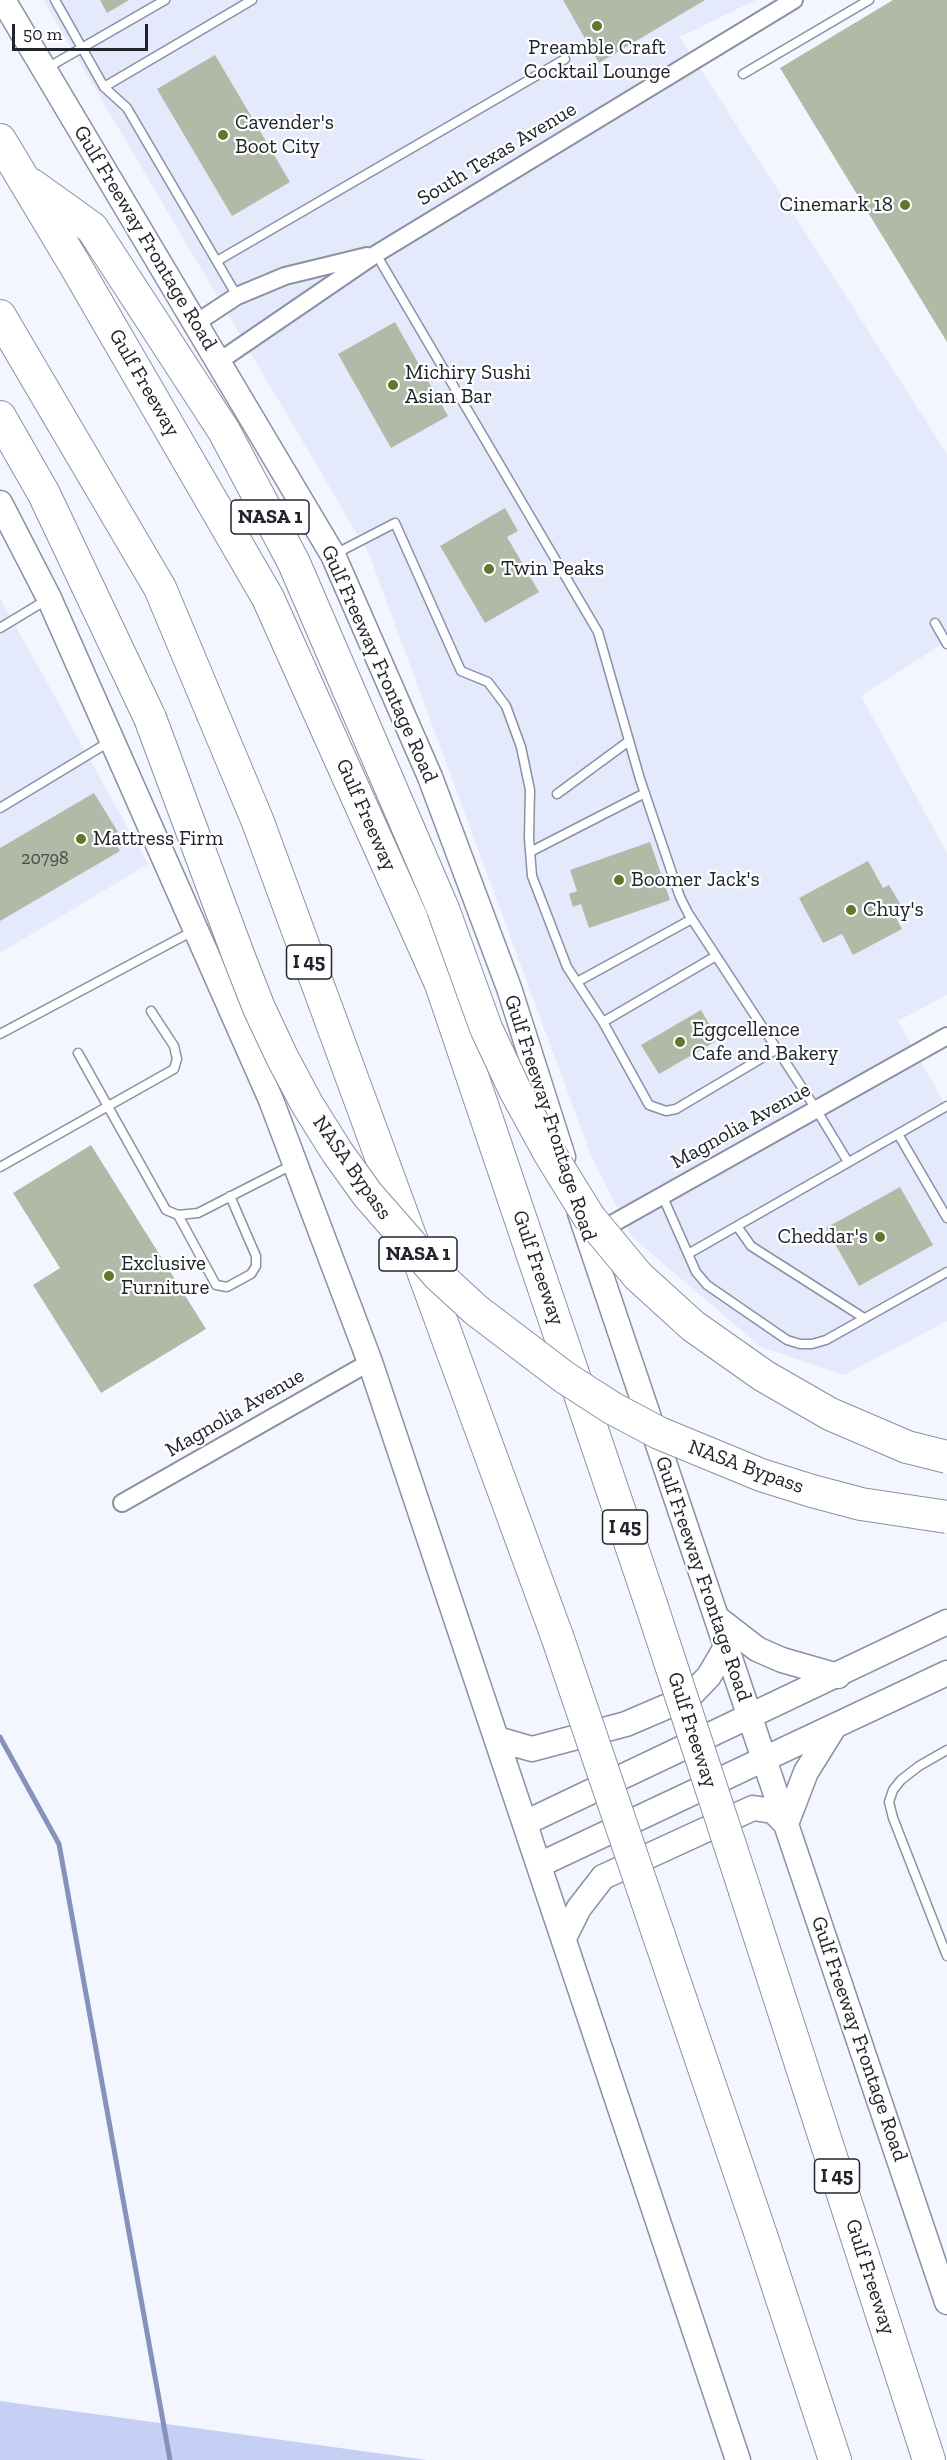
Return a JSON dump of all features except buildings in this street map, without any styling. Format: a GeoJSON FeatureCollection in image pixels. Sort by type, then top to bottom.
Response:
{"type":"FeatureCollection","features":[{"type":"Feature","properties":{"kind":"highway","name":"Gulf Freeway"},"geometry":{"type":"LineString","coordinates":[[0,140],[268,598],[441,984],[651,1604],[929,2460]]}},
{"type":"Feature","properties":{"kind":"highway","name":"NASA 1"},"geometry":{"type":"LineString","coordinates":[[20,176],[92,228],[224,431],[294,563],[443,909],[486,1028],[514,1088],[550,1154],[590,1217],[638,1276],[693,1326],[764,1376],[830,1414],[907,1447],[947,1457]]}},
{"type":"Feature","properties":{"kind":"highway","name":"I 45"},"geometry":{"type":"LineString","coordinates":[[0,316],[160,588],[258,822],[557,1636],[762,2238],[830,2450]]}},
{"type":"Feature","properties":{"kind":"highway","name":"NASA Bypass"},"geometry":{"type":"LineString","coordinates":[[0,417],[45,494],[150,718],[239,957],[282,1057],[337,1152],[368,1195],[438,1275],[476,1310],[564,1377],[612,1408],[659,1432],[750,1471],[812,1491],[861,1504],[947,1516]]}},
{"type":"Feature","properties":{"kind":"main road","name":"Gulf Freeway Frontage Road"},"geometry":{"type":"LineString","coordinates":[[3,0],[333,555],[430,777],[509,988],[588,1237],[947,2302]]}},
{"type":"Feature","properties":{"kind":"main road"},"geometry":{"type":"LineString","coordinates":[[0,503],[49,598],[271,1100],[369,1362],[738,2460]]}},
{"type":"Feature","properties":{"kind":"main road"},"geometry":{"type":"LineString","coordinates":[[717,1618],[757,1649],[783,1660],[838,1676]]}},
{"type":"Feature","properties":{"kind":"main road"},"geometry":{"type":"LineString","coordinates":[[525,1823],[838,1676],[947,1622]]}},
{"type":"Feature","properties":{"kind":"main road"},"geometry":{"type":"LineString","coordinates":[[496,1739],[532,1749],[626,1724],[689,1697],[709,1676],[726,1647]]}},
{"type":"Feature","properties":{"kind":"main road"},"geometry":{"type":"LineString","coordinates":[[539,1865],[947,1673]]}},
{"type":"Feature","properties":{"kind":"main road"},"geometry":{"type":"LineString","coordinates":[[564,1938],[579,1908],[603,1877],[753,1808],[772,1811],[786,1824],[806,1772],[835,1726]]}},
{"type":"Feature","properties":{"kind":"street","name":"South Texas Avenue"},"geometry":{"type":"LineString","coordinates":[[218,362],[376,254],[794,0]]}},
{"type":"Feature","properties":{"kind":"street","name":"South Texas Avenue"},"geometry":{"type":"LineString","coordinates":[[196,322],[237,296],[285,276],[376,254]]}},
{"type":"Feature","properties":{"kind":"street","name":"Magnolia Avenue"},"geometry":{"type":"LineString","coordinates":[[588,1237],[947,1036]]}},
{"type":"Feature","properties":{"kind":"street","name":"Magnolia Avenue"},"geometry":{"type":"LineString","coordinates":[[122,1503],[369,1362]]}},
{"type":"Feature","properties":{"kind":"lane"},"geometry":{"type":"LineString","coordinates":[[55,0],[104,87],[127,108],[237,296]]}},
{"type":"Feature","properties":{"kind":"lane"},"geometry":{"type":"LineString","coordinates":[[44,70],[165,0]]}},
{"type":"Feature","properties":{"kind":"lane"},"geometry":{"type":"LineString","coordinates":[[104,87],[252,0]]}},
{"type":"Feature","properties":{"kind":"lane"},"geometry":{"type":"LineString","coordinates":[[743,75],[869,0]]}},
{"type":"Feature","properties":{"kind":"lane"},"geometry":{"type":"LineString","coordinates":[[217,261],[565,59]]}},
{"type":"Feature","properties":{"kind":"lane"},"geometry":{"type":"LineString","coordinates":[[376,254],[598,632],[645,793],[680,897],[848,1162]]}},
{"type":"Feature","properties":{"kind":"lane"},"geometry":{"type":"LineString","coordinates":[[333,555],[395,523],[461,671],[488,682],[506,706],[521,747],[530,790],[532,876],[567,967],[603,1022],[649,1105],[666,1112],[676,1109],[777,1049]]}},
{"type":"Feature","properties":{"kind":"lane"},"geometry":{"type":"LineString","coordinates":[[0,628],[49,598]]}},
{"type":"Feature","properties":{"kind":"lane"},"geometry":{"type":"LineString","coordinates":[[935,623],[947,644]]}},
{"type":"Feature","properties":{"kind":"lane"},"geometry":{"type":"LineString","coordinates":[[0,808],[112,741]]}},
{"type":"Feature","properties":{"kind":"lane"},"geometry":{"type":"LineString","coordinates":[[557,794],[629,741]]}},
{"type":"Feature","properties":{"kind":"lane"},"geometry":{"type":"LineString","coordinates":[[530,852],[645,793]]}},
{"type":"Feature","properties":{"kind":"lane"},"geometry":{"type":"LineString","coordinates":[[577,982],[692,919]]}},
{"type":"Feature","properties":{"kind":"lane"},"geometry":{"type":"LineString","coordinates":[[0,1034],[196,930]]}},
{"type":"Feature","properties":{"kind":"lane"},"geometry":{"type":"LineString","coordinates":[[603,1022],[716,956]]}},
{"type":"Feature","properties":{"kind":"lane"},"geometry":{"type":"LineString","coordinates":[[0,1167],[174,1069],[177,1059],[174,1046],[151,1011]]}},
{"type":"Feature","properties":{"kind":"lane"},"geometry":{"type":"LineString","coordinates":[[78,1053],[166,1210],[178,1215],[198,1213],[295,1164]]}},
{"type":"Feature","properties":{"kind":"lane"},"geometry":{"type":"LineString","coordinates":[[688,1254],[947,1106]]}},
{"type":"Feature","properties":{"kind":"lane"},"geometry":{"type":"LineString","coordinates":[[898,1134],[947,1218]]}},
{"type":"Feature","properties":{"kind":"lane"},"geometry":{"type":"LineString","coordinates":[[662,1195],[696,1272],[707,1285],[787,1340],[800,1344],[812,1344],[826,1340],[947,1272]]}},
{"type":"Feature","properties":{"kind":"lane"},"geometry":{"type":"LineString","coordinates":[[178,1215],[216,1285],[227,1287],[251,1274],[256,1266],[256,1256],[230,1196]]}},
{"type":"Feature","properties":{"kind":"lane"},"geometry":{"type":"LineString","coordinates":[[737,1226],[751,1246],[864,1318]]}},
{"type":"Feature","properties":{"kind":"lane"},"geometry":{"type":"LineString","coordinates":[[947,1750],[901,1780],[893,1790],[889,1802],[893,1818],[947,1956]]}},
{"type":"Feature","properties":{"kind":"shaded area"},"geometry":{"type":"Polygon","coordinates":[[[43,0],[756,0],[680,37],[947,454],[947,641],[861,696],[947,853],[947,995],[898,1021],[947,1108],[947,1321],[844,1375],[761,1347],[632,1237],[592,1158],[369,554],[43,0]]]}},
{"type":"Feature","properties":{"kind":"shaded area"},"geometry":{"type":"Polygon","coordinates":[[[0,598],[148,864],[0,953],[0,598]]]}},
{"type":"Feature","properties":{"kind":"shaded area"},"geometry":{"type":"Polygon","coordinates":[[[0,2401],[427,2460],[0,2460],[0,2401]]]}},
{"type":"Feature","properties":{"kind":"waterway"},"geometry":{"type":"LineString","coordinates":[[0,1737],[59,1844],[170,2460]]}},
{"type":"Feature","properties":{"kind":"place","name":"Preamble Craft Cocktail Lounge"},"geometry":{"type":"Point","coordinates":[597,26]}},
{"type":"Feature","properties":{"kind":"place","name":"Cavender's Boot City"},"geometry":{"type":"Point","coordinates":[223,135]}},
{"type":"Feature","properties":{"kind":"place","name":"Cinemark 18"},"geometry":{"type":"Point","coordinates":[905,205]}},
{"type":"Feature","properties":{"kind":"place","name":"Michiry Sushi Asian Bar"},"geometry":{"type":"Point","coordinates":[393,385]}},
{"type":"Feature","properties":{"kind":"place","name":"Twin Peaks"},"geometry":{"type":"Point","coordinates":[489,569]}},
{"type":"Feature","properties":{"kind":"place","name":"Mattress Firm"},"geometry":{"type":"Point","coordinates":[81,839]}},
{"type":"Feature","properties":{"kind":"place","name":"Boomer Jack's"},"geometry":{"type":"Point","coordinates":[619,880]}},
{"type":"Feature","properties":{"kind":"place","name":"Chuy's"},"geometry":{"type":"Point","coordinates":[851,910]}},
{"type":"Feature","properties":{"kind":"place","name":"Eggcellence Cafe and Bakery"},"geometry":{"type":"Point","coordinates":[680,1042]}},
{"type":"Feature","properties":{"kind":"place","name":"Cheddar's"},"geometry":{"type":"Point","coordinates":[880,1237]}},
{"type":"Feature","properties":{"kind":"place","name":"Exclusive Furniture"},"geometry":{"type":"Point","coordinates":[109,1276]}}]}
